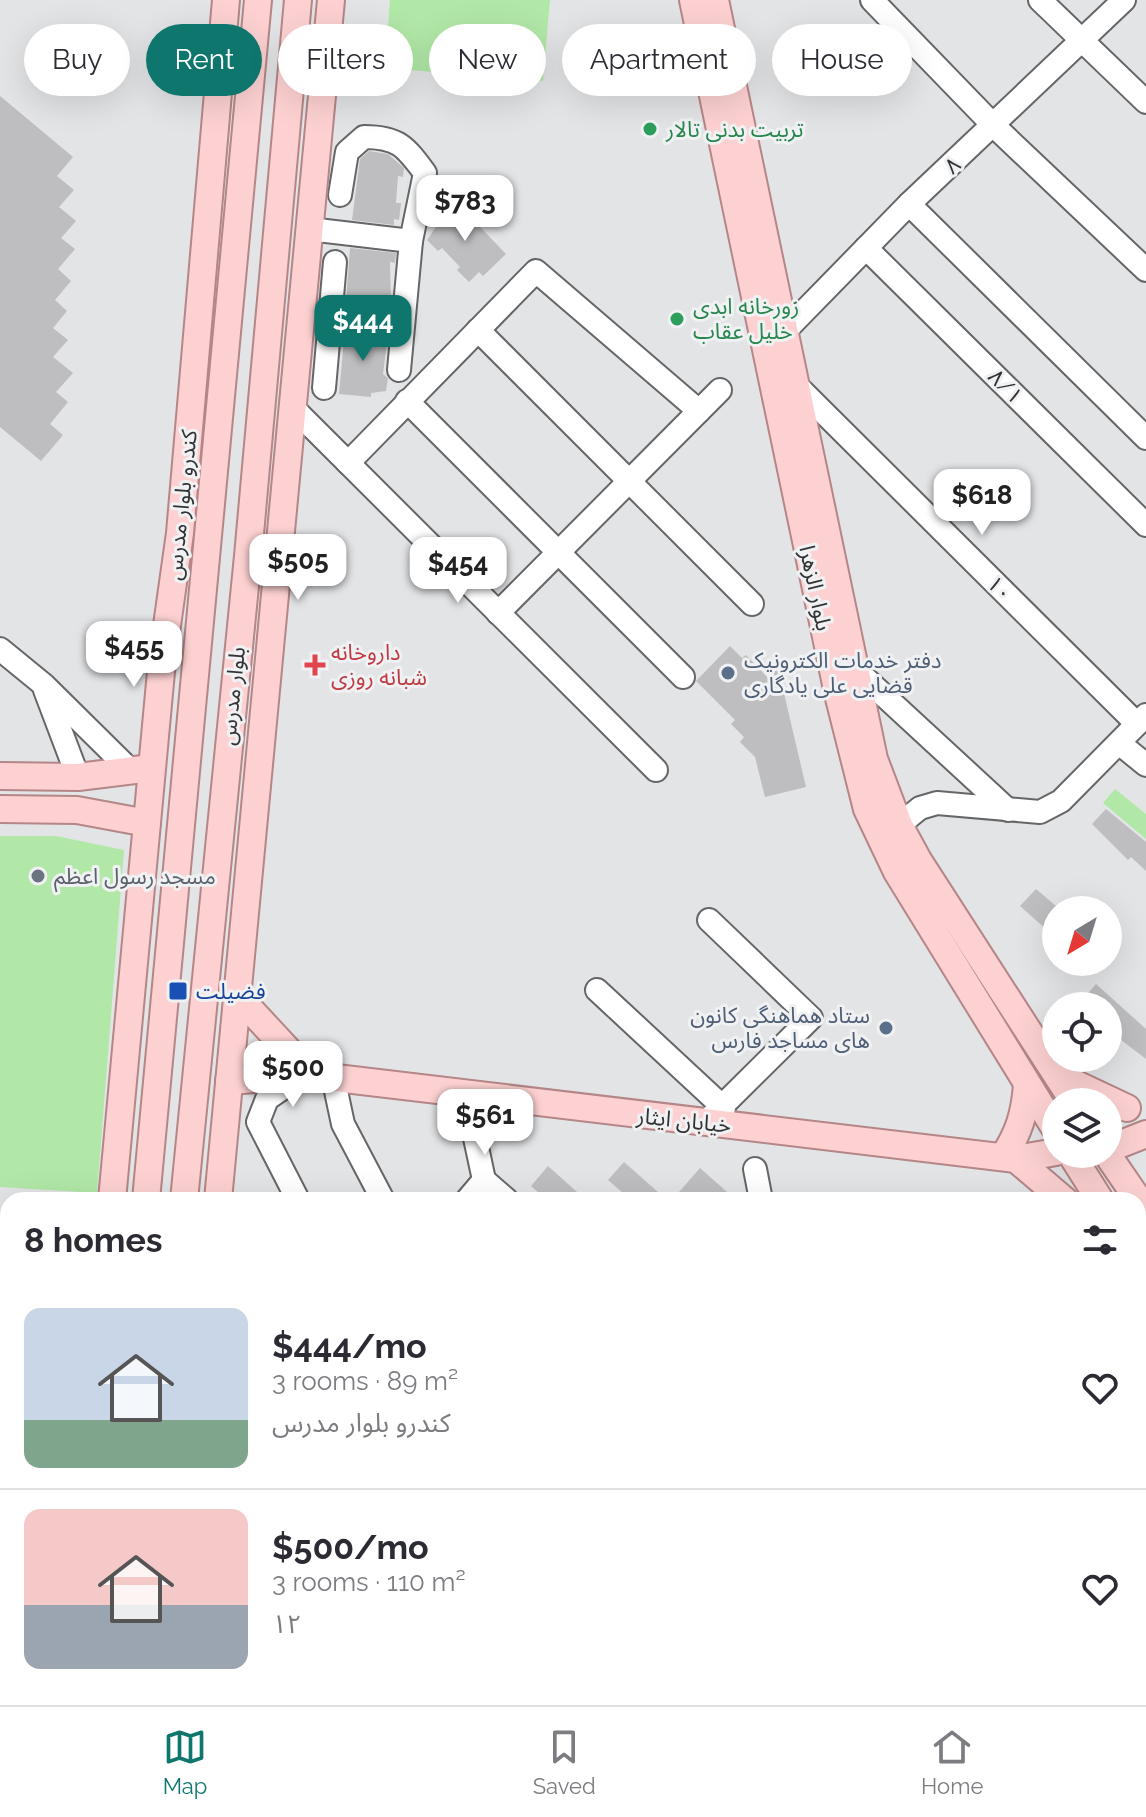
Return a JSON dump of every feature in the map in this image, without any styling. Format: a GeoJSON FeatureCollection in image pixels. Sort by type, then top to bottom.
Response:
{"type":"FeatureCollection","features":[{"type":"Feature","properties":{"kind":"main road"},"geometry":{"type":"LineString","coordinates":[[206,0],[225,11]]}},
{"type":"Feature","properties":{"kind":"main road","name":"بلوار مدرس"},"geometry":{"type":"LineString","coordinates":[[144,1192],[258,0]]}},
{"type":"Feature","properties":{"kind":"main road","name":"بلوار مدرس"},"geometry":{"type":"LineString","coordinates":[[296,24],[298,0]]}},
{"type":"Feature","properties":{"kind":"main road"},"geometry":{"type":"LineString","coordinates":[[298,24],[310,0]]}},
{"type":"Feature","properties":{"kind":"main road"},"geometry":{"type":"LineString","coordinates":[[219,1192],[234,992],[331,0]]}},
{"type":"Feature","properties":{"kind":"main road","name":"بلوار الزهرا"},"geometry":{"type":"LineString","coordinates":[[693,0],[838,694],[867,809],[897,872],[1042,1108]]}},
{"type":"Feature","properties":{"kind":"main road","name":"بلوار الزهرا"},"geometry":{"type":"LineString","coordinates":[[715,0],[874,759],[899,825],[1042,1051]]}},
{"type":"Feature","properties":{"kind":"main road","name":"کندرو بلوار مدرس"},"geometry":{"type":"LineString","coordinates":[[113,1192],[147,823],[141,769],[180,533],[225,11]]}},
{"type":"Feature","properties":{"kind":"main road","name":"بلوار مدرس"},"geometry":{"type":"LineString","coordinates":[[185,1192],[289,96]]}},
{"type":"Feature","properties":{"kind":"main road"},"geometry":{"type":"LineString","coordinates":[[238,215],[278,221]]}},
{"type":"Feature","properties":{"kind":"main road"},"geometry":{"type":"LineString","coordinates":[[180,533],[214,476]]}},
{"type":"Feature","properties":{"kind":"main road"},"geometry":{"type":"LineString","coordinates":[[235,667],[258,755]]}},
{"type":"Feature","properties":{"kind":"main road"},"geometry":{"type":"LineString","coordinates":[[0,776],[78,777],[141,769]]}},
{"type":"Feature","properties":{"kind":"main road"},"geometry":{"type":"LineString","coordinates":[[77,810],[91,802],[94,794],[92,786],[78,777]]}},
{"type":"Feature","properties":{"kind":"main road"},"geometry":{"type":"LineString","coordinates":[[0,809],[77,810],[147,823]]}},
{"type":"Feature","properties":{"kind":"main road"},"geometry":{"type":"LineString","coordinates":[[144,852],[164,1006]]}},
{"type":"Feature","properties":{"kind":"main road"},"geometry":{"type":"LineString","coordinates":[[234,992],[316,1076]]}},
{"type":"Feature","properties":{"kind":"main road"},"geometry":{"type":"LineString","coordinates":[[1061,1072],[1076,1084],[1127,1107]]}},
{"type":"Feature","properties":{"kind":"main road","name":"خیابان ایثار"},"geometry":{"type":"LineString","coordinates":[[229,1081],[316,1076],[714,1115],[1010,1158],[1042,1154]]}},
{"type":"Feature","properties":{"kind":"main road"},"geometry":{"type":"LineString","coordinates":[[1027,1084],[1021,1125],[1010,1158],[1054,1192]]}},
{"type":"Feature","properties":{"kind":"main road"},"geometry":{"type":"LineString","coordinates":[[1122,1145],[1146,1134]]}},
{"type":"Feature","properties":{"kind":"main road"},"geometry":{"type":"LineString","coordinates":[[1080,1168],[1095,1192]]}},
{"type":"Feature","properties":{"kind":"main road"},"geometry":{"type":"LineString","coordinates":[[1118,1168],[1133,1192]]}},
{"type":"Feature","properties":{"kind":"street"},"geometry":{"type":"LineString","coordinates":[[872,0],[994,126],[1146,270]]}},
{"type":"Feature","properties":{"kind":"street"},"geometry":{"type":"LineString","coordinates":[[1040,0],[1146,102]]}},
{"type":"Feature","properties":{"kind":"street","name":"۸"},"geometry":{"type":"LineString","coordinates":[[783,333],[909,204],[1124,0]]}},
{"type":"Feature","properties":{"kind":"street"},"geometry":{"type":"LineString","coordinates":[[340,195],[347,152],[364,137],[389,137],[409,151],[425,173],[411,241],[399,370]]}},
{"type":"Feature","properties":{"kind":"street"},"geometry":{"type":"LineString","coordinates":[[909,204],[1146,438]]}},
{"type":"Feature","properties":{"kind":"street"},"geometry":{"type":"LineString","coordinates":[[309,229],[411,241]]}},
{"type":"Feature","properties":{"kind":"street","name":"۸/۱"},"geometry":{"type":"LineString","coordinates":[[866,248],[1146,525]]}},
{"type":"Feature","properties":{"kind":"street"},"geometry":{"type":"LineString","coordinates":[[324,388],[335,262]]}},
{"type":"Feature","properties":{"kind":"street"},"geometry":{"type":"LineString","coordinates":[[348,463],[536,271],[699,411]]}},
{"type":"Feature","properties":{"kind":"street"},"geometry":{"type":"LineString","coordinates":[[331,314],[403,321]]}},
{"type":"Feature","properties":{"kind":"street"},"geometry":{"type":"LineString","coordinates":[[478,330],[752,604]]}},
{"type":"Feature","properties":{"kind":"street","name":"۱۰"},"geometry":{"type":"LineString","coordinates":[[794,383],[1142,720]]}},
{"type":"Feature","properties":{"kind":"street"},"geometry":{"type":"LineString","coordinates":[[498,613],[720,390]]}},
{"type":"Feature","properties":{"kind":"street"},"geometry":{"type":"LineString","coordinates":[[407,401],[683,677]]}},
{"type":"Feature","properties":{"kind":"street"},"geometry":{"type":"LineString","coordinates":[[292,407],[656,770]]}},
{"type":"Feature","properties":{"kind":"street"},"geometry":{"type":"LineString","coordinates":[[0,649],[141,769]]}},
{"type":"Feature","properties":{"kind":"street"},"geometry":{"type":"LineString","coordinates":[[853,667],[1008,810]]}},
{"type":"Feature","properties":{"kind":"street"},"geometry":{"type":"LineString","coordinates":[[44,685],[78,777]]}},
{"type":"Feature","properties":{"kind":"street"},"geometry":{"type":"LineString","coordinates":[[899,825],[920,808],[937,803],[1040,812],[1061,801],[1142,720]]}},
{"type":"Feature","properties":{"kind":"street"},"geometry":{"type":"LineString","coordinates":[[1119,743],[1146,765]]}},
{"type":"Feature","properties":{"kind":"street"},"geometry":{"type":"LineString","coordinates":[[597,990],[714,1115],[811,1018],[709,920]]}},
{"type":"Feature","properties":{"kind":"street"},"geometry":{"type":"LineString","coordinates":[[224,1135],[258,1122],[267,1099],[316,1076],[379,1192]]}},
{"type":"Feature","properties":{"kind":"street"},"geometry":{"type":"LineString","coordinates":[[258,1122],[294,1192]]}},
{"type":"Feature","properties":{"kind":"street"},"geometry":{"type":"LineString","coordinates":[[472,1124],[484,1180],[498,1192]]}},
{"type":"Feature","properties":{"kind":"street"},"geometry":{"type":"LineString","coordinates":[[755,1169],[759,1192]]}},
{"type":"Feature","properties":{"kind":"street"},"geometry":{"type":"LineString","coordinates":[[474,1192],[484,1180]]}},
{"type":"Feature","properties":{"kind":"green space"},"geometry":{"type":"Polygon","coordinates":[[[390,0],[550,0],[546,46],[546,24],[429,24],[429,72],[413,70],[413,24],[388,24],[390,0]]]}},
{"type":"Feature","properties":{"kind":"green space"},"geometry":{"type":"Polygon","coordinates":[[[1115,789],[1146,814],[1146,839],[1103,803],[1115,789]]]}},
{"type":"Feature","properties":{"kind":"green space"},"geometry":{"type":"Polygon","coordinates":[[[0,836],[56,836],[124,850],[97,1192],[0,1187],[0,836]]]}},
{"type":"Feature","properties":{"kind":"building"},"geometry":{"type":"Polygon","coordinates":[[[0,96],[73,157],[57,176],[74,190],[59,207],[76,221],[61,238],[75,249],[58,269],[71,281],[55,300],[67,311],[53,328],[68,340],[53,357],[73,373],[56,392],[68,402],[50,424],[63,435],[41,461],[0,427],[0,96]]]}},
{"type":"Feature","properties":{"kind":"building"},"geometry":{"type":"Polygon","coordinates":[[[369,151],[388,154],[404,168],[403,177],[398,176],[396,203],[401,203],[399,220],[394,219],[394,225],[352,220],[360,159],[369,151]]]}},
{"type":"Feature","properties":{"kind":"building"},"geometry":{"type":"Polygon","coordinates":[[[456,202],[506,254],[483,276],[479,272],[469,282],[442,248],[438,251],[427,240],[436,227],[433,224],[456,202]]]}},
{"type":"Feature","properties":{"kind":"building"},"geometry":{"type":"Polygon","coordinates":[[[350,248],[396,253],[395,263],[390,262],[391,305],[346,301],[350,248]]]}},
{"type":"Feature","properties":{"kind":"building"},"geometry":{"type":"Polygon","coordinates":[[[345,329],[388,334],[383,374],[388,378],[386,391],[371,393],[371,397],[339,394],[345,329]]]}},
{"type":"Feature","properties":{"kind":"building"},"geometry":{"type":"Polygon","coordinates":[[[730,646],[742,658],[746,655],[768,678],[778,668],[806,787],[765,797],[755,757],[740,742],[744,737],[731,724],[735,720],[696,681],[730,646]]]}},
{"type":"Feature","properties":{"kind":"building"},"geometry":{"type":"Polygon","coordinates":[[[1106,809],[1146,842],[1146,871],[1131,857],[1128,860],[1092,824],[1106,809]]]}},
{"type":"Feature","properties":{"kind":"building"},"geometry":{"type":"Polygon","coordinates":[[[1036,889],[1044,896],[1042,926],[1020,906],[1036,889]]]}},
{"type":"Feature","properties":{"kind":"building"},"geometry":{"type":"Polygon","coordinates":[[[1096,984],[1105,992],[1089,992],[1096,984]]]}},
{"type":"Feature","properties":{"kind":"building"},"geometry":{"type":"Polygon","coordinates":[[[1122,1007],[1146,1029],[1146,1059],[1122,1041],[1122,1007]]]}},
{"type":"Feature","properties":{"kind":"building"},"geometry":{"type":"Polygon","coordinates":[[[624,1162],[658,1192],[622,1192],[608,1180],[624,1162]]]}},
{"type":"Feature","properties":{"kind":"building"},"geometry":{"type":"Polygon","coordinates":[[[548,1166],[577,1192],[538,1192],[531,1186],[548,1166]]]}},
{"type":"Feature","properties":{"kind":"building"},"geometry":{"type":"Polygon","coordinates":[[[700,1168],[727,1192],[679,1192],[700,1168]]]}},
{"type":"Feature","properties":{"kind":"place","name":"تربیت بدنی تالار"},"geometry":{"type":"Point","coordinates":[650,129]}},
{"type":"Feature","properties":{"kind":"place","name":"زورخانه ابدی خلیل عقاب"},"geometry":{"type":"Point","coordinates":[677,319]}},
{"type":"Feature","properties":{"kind":"place","name":"داروخانه شبانه روزی"},"geometry":{"type":"Point","coordinates":[315,665]}},
{"type":"Feature","properties":{"kind":"place","name":"دفتر خدمات الکترونیک قضایی علی یادگاری"},"geometry":{"type":"Point","coordinates":[728,673]}},
{"type":"Feature","properties":{"kind":"place","name":"مسجد رسول اعظم"},"geometry":{"type":"Point","coordinates":[38,876]}},
{"type":"Feature","properties":{"kind":"place","name":"فضیلت"},"geometry":{"type":"Point","coordinates":[178,991]}},
{"type":"Feature","properties":{"kind":"place","name":"ستاد هماهنگی کانون های مساجد فارس"},"geometry":{"type":"Point","coordinates":[886,1028]}}]}
